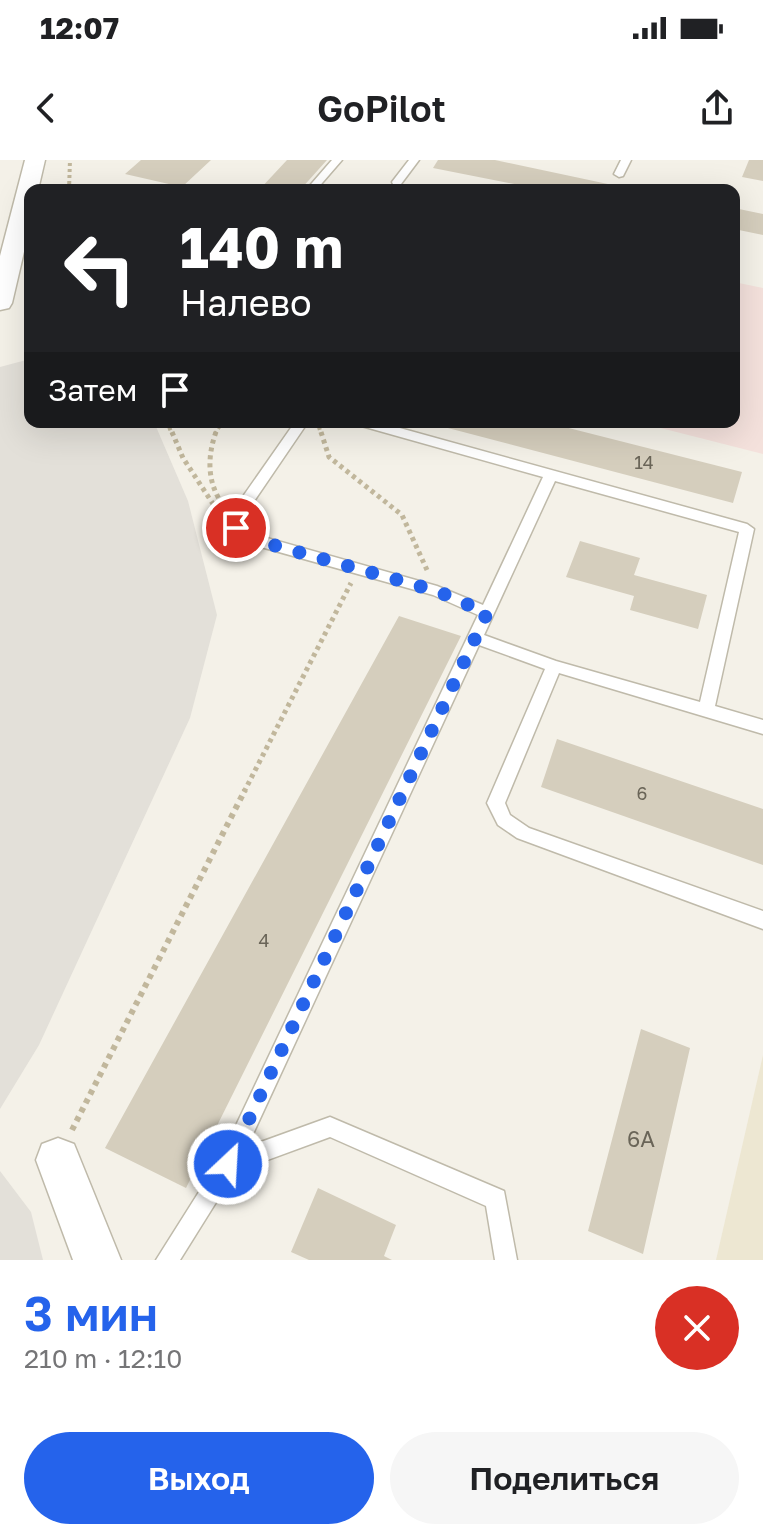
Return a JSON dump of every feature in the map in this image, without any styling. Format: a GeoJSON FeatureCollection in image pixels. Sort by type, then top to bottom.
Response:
{"type":"FeatureCollection","features":[{"type":"Feature","properties":{"kind":"street"},"geometry":{"type":"LineString","coordinates":[[29,184],[35,160]]}},
{"type":"Feature","properties":{"kind":"street"},"geometry":{"type":"LineString","coordinates":[[0,303],[24,205]]}},
{"type":"Feature","properties":{"kind":"street"},"geometry":{"type":"LineString","coordinates":[[58,1160],[97,1260]]}},
{"type":"Feature","properties":{"kind":"lane"},"geometry":{"type":"LineString","coordinates":[[316,184],[337,160]]}},
{"type":"Feature","properties":{"kind":"lane"},"geometry":{"type":"LineString","coordinates":[[397,182],[414,160]]}},
{"type":"Feature","properties":{"kind":"lane"},"geometry":{"type":"LineString","coordinates":[[619,174],[626,160]]}},
{"type":"Feature","properties":{"kind":"lane"},"geometry":{"type":"LineString","coordinates":[[298,428],[237,515],[236,528],[248,538],[437,591],[487,613]]}},
{"type":"Feature","properties":{"kind":"lane"},"geometry":{"type":"LineString","coordinates":[[384,428],[747,529],[706,710]]}},
{"type":"Feature","properties":{"kind":"lane"},"geometry":{"type":"LineString","coordinates":[[167,1260],[228,1164],[551,475]]}},
{"type":"Feature","properties":{"kind":"lane"},"geometry":{"type":"LineString","coordinates":[[475,638],[554,666],[763,727]]}},
{"type":"Feature","properties":{"kind":"lane"},"geometry":{"type":"LineString","coordinates":[[554,666],[496,803],[504,820],[523,833],[763,920]]}},
{"type":"Feature","properties":{"kind":"lane"},"geometry":{"type":"LineString","coordinates":[[228,1164],[330,1127],[496,1199],[506,1260]]}},
{"type":"Feature","properties":{"kind":"path"},"geometry":{"type":"LineString","coordinates":[[69,184],[70,160]]}},
{"type":"Feature","properties":{"kind":"path"},"geometry":{"type":"LineString","coordinates":[[170,428],[183,458],[215,507],[237,515]]}},
{"type":"Feature","properties":{"kind":"path"},"geometry":{"type":"LineString","coordinates":[[217,428],[212,435],[210,484],[220,503],[237,515]]}},
{"type":"Feature","properties":{"kind":"path"},"geometry":{"type":"LineString","coordinates":[[319,428],[329,457],[402,515],[437,591]]}},
{"type":"Feature","properties":{"kind":"path"},"geometry":{"type":"LineString","coordinates":[[58,1160],[359,568]]}},
{"type":"Feature","properties":{"kind":"shaded area"},"geometry":{"type":"Polygon","coordinates":[[[740,283],[763,288],[763,454],[661,428],[740,428],[740,283]]]}},
{"type":"Feature","properties":{"kind":"shaded area"},"geometry":{"type":"Polygon","coordinates":[[[24,361],[24,428],[157,428],[188,501],[217,615],[190,718],[39,1045],[0,1109],[0,367],[24,361]]]}},
{"type":"Feature","properties":{"kind":"shaded area"},"geometry":{"type":"Polygon","coordinates":[[[763,1055],[763,1260],[716,1260],[763,1055]]]}},
{"type":"Feature","properties":{"kind":"shaded area"},"geometry":{"type":"Polygon","coordinates":[[[0,1171],[31,1212],[43,1260],[0,1260],[0,1171]]]}},
{"type":"Feature","properties":{"kind":"building"},"geometry":{"type":"Polygon","coordinates":[[[141,160],[211,160],[185,184],[169,184],[125,174],[141,160]]]}},
{"type":"Feature","properties":{"kind":"building"},"geometry":{"type":"Polygon","coordinates":[[[287,160],[327,160],[305,184],[265,184],[287,160]]]}},
{"type":"Feature","properties":{"kind":"building"},"geometry":{"type":"Polygon","coordinates":[[[438,160],[495,160],[608,184],[514,184],[433,168],[438,160]]]}},
{"type":"Feature","properties":{"kind":"building"},"geometry":{"type":"Polygon","coordinates":[[[749,160],[763,160],[763,181],[742,177],[749,160]]]}},
{"type":"Feature","properties":{"kind":"building"},"geometry":{"type":"Polygon","coordinates":[[[740,209],[763,214],[763,235],[740,230],[740,209]]]}},
{"type":"Feature","properties":{"kind":"building"},"geometry":{"type":"Polygon","coordinates":[[[448,428],[569,428],[742,472],[733,503],[448,428]]]}},
{"type":"Feature","properties":{"kind":"building"},"geometry":{"type":"Polygon","coordinates":[[[580,541],[640,558],[634,575],[707,595],[698,629],[630,610],[634,596],[566,577],[580,541]]]}},
{"type":"Feature","properties":{"kind":"building"},"geometry":{"type":"Polygon","coordinates":[[[399,616],[461,636],[186,1188],[105,1148],[399,616]]]}},
{"type":"Feature","properties":{"kind":"building"},"geometry":{"type":"Polygon","coordinates":[[[557,739],[763,809],[763,865],[541,787],[557,739]]]}},
{"type":"Feature","properties":{"kind":"building"},"geometry":{"type":"Polygon","coordinates":[[[641,1029],[690,1048],[643,1254],[588,1231],[641,1029]]]}},
{"type":"Feature","properties":{"kind":"building"},"geometry":{"type":"Polygon","coordinates":[[[318,1188],[396,1225],[384,1256],[392,1260],[309,1260],[291,1252],[318,1188]]]}},
{"type":"Feature","properties":{"kind":"route"},"geometry":{"type":"LineString","coordinates":[[228,1164],[487,613],[437,591],[248,538],[236,528]]}}]}
